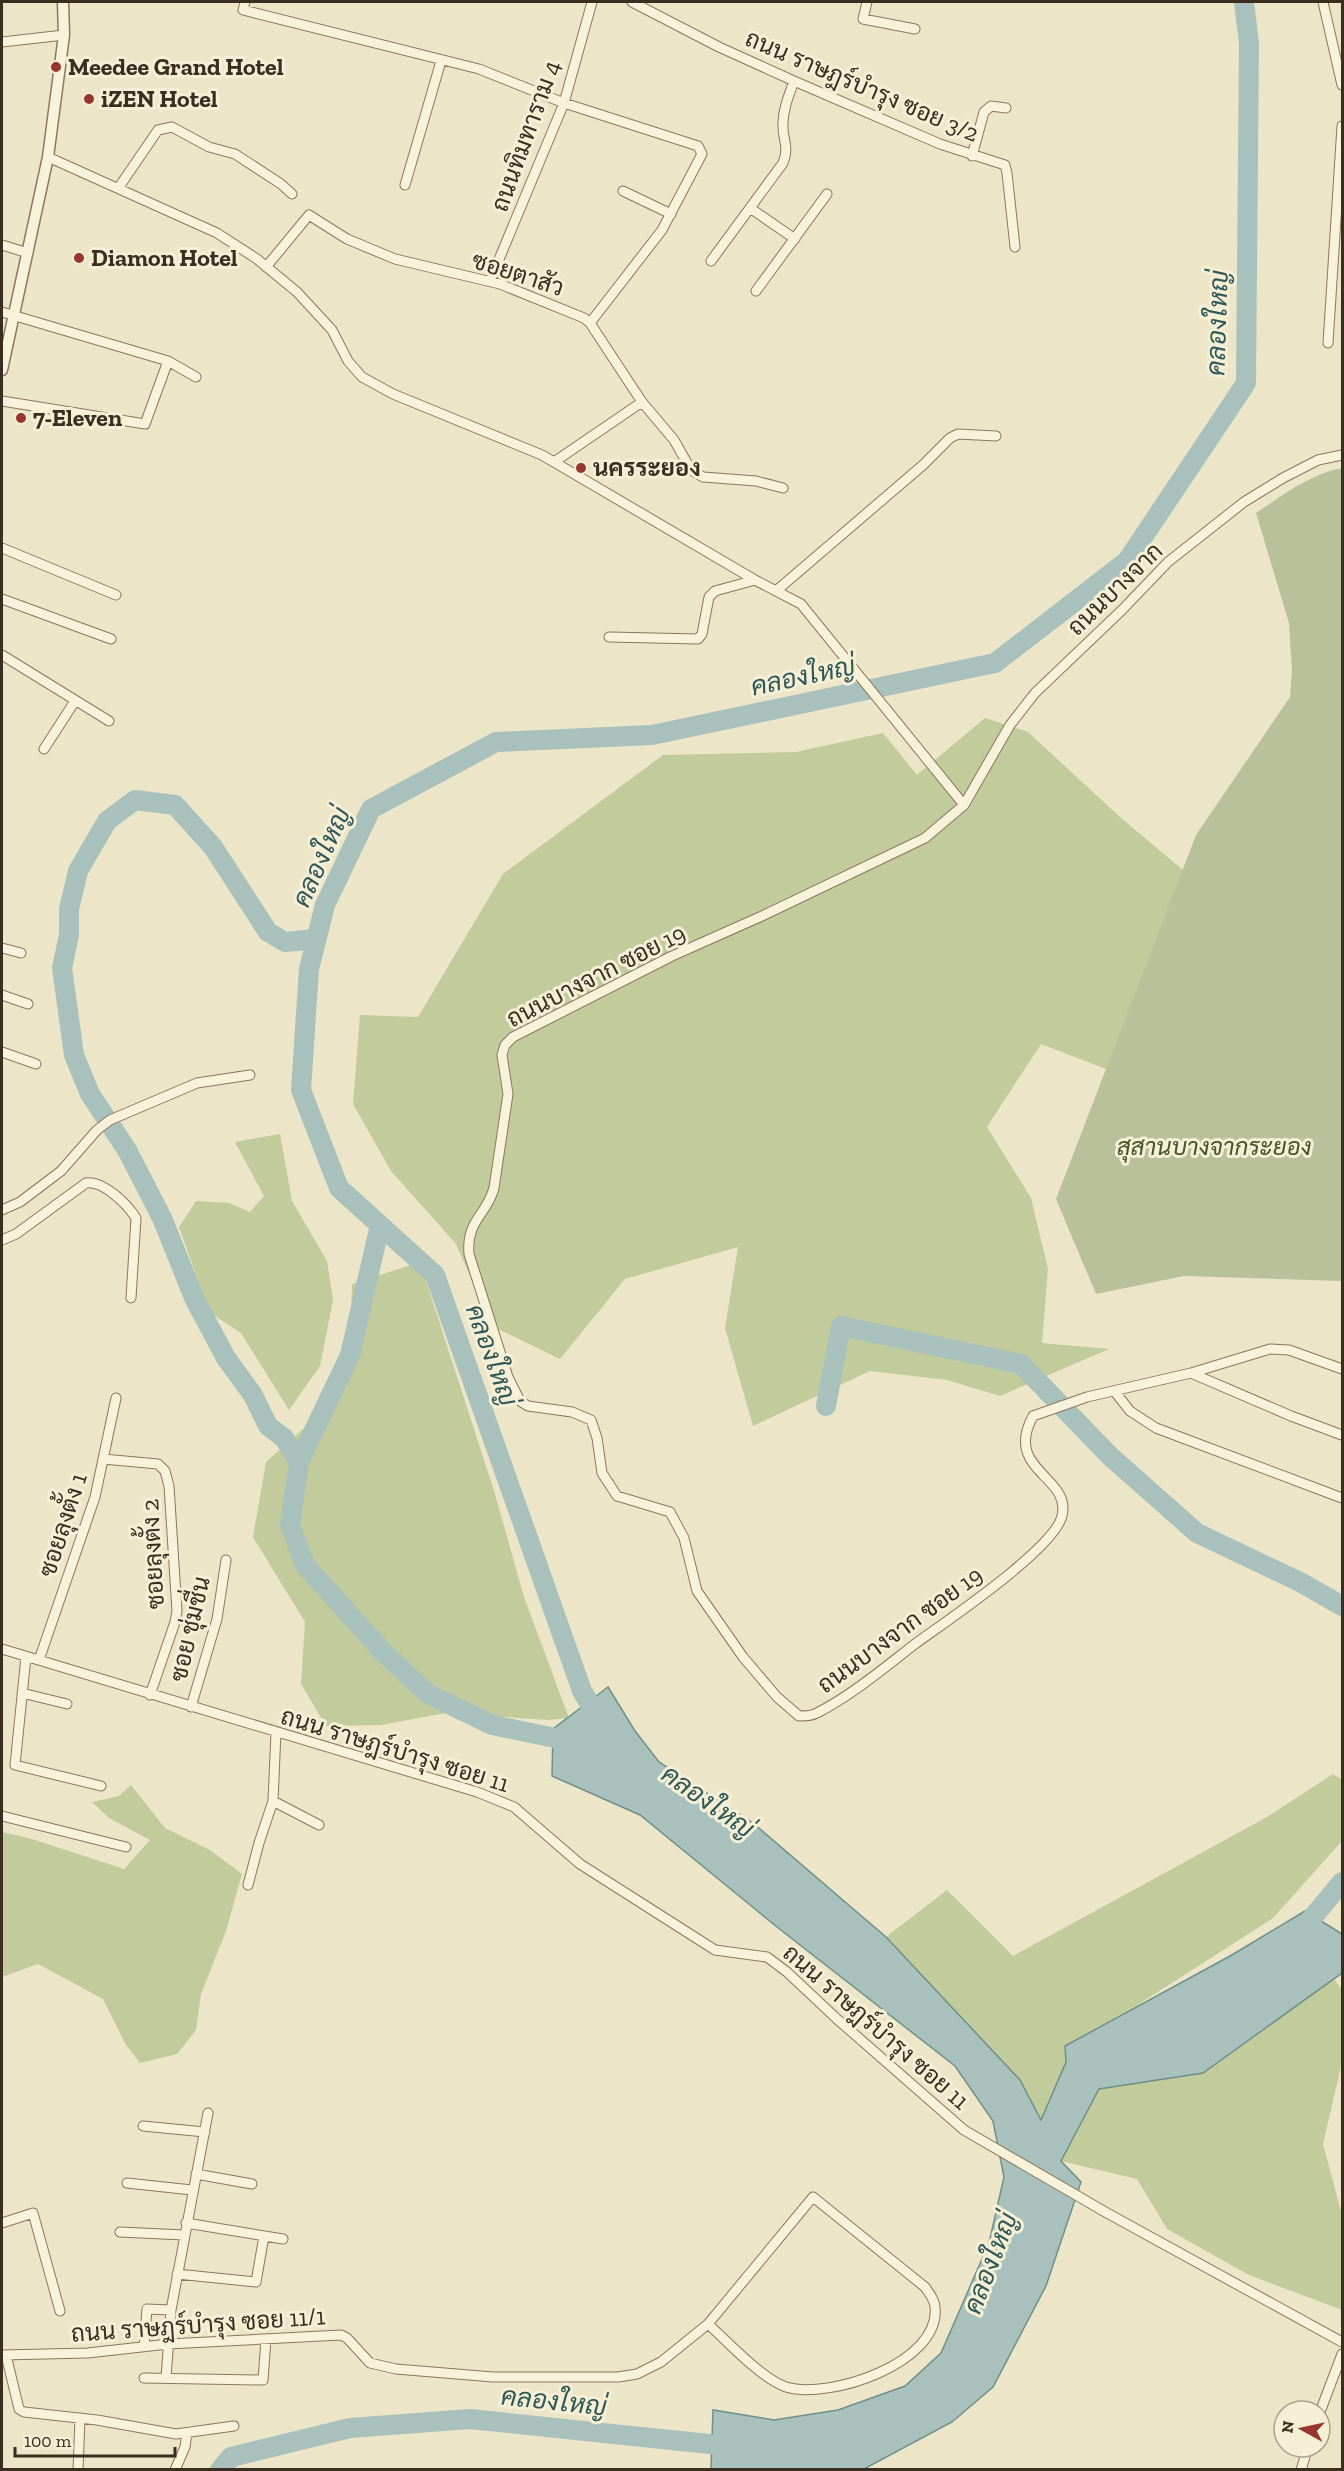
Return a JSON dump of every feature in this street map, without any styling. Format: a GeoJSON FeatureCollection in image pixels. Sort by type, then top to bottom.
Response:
{"type":"FeatureCollection","features":[{"type":"Feature","properties":{"kind":"street"},"geometry":{"type":"LineString","coordinates":[[2,370],[48,157],[64,35],[63,2]]}},
{"type":"Feature","properties":{"kind":"street"},"geometry":{"type":"LineString","coordinates":[[245,2],[243,10],[479,69],[564,103],[698,146],[702,150],[700,159],[654,242],[590,323]]}},
{"type":"Feature","properties":{"kind":"street","name":"ถนนทิมทาราม 4"},"geometry":{"type":"LineString","coordinates":[[490,281],[564,103],[592,2]]}},
{"type":"Feature","properties":{"kind":"street","name":"ถนน ราษฎร์บำรุง ซอย 3/2"},"geometry":{"type":"LineString","coordinates":[[632,2],[719,47],[794,81],[940,144],[1000,163],[1006,169],[1015,247]]}},
{"type":"Feature","properties":{"kind":"street"},"geometry":{"type":"LineString","coordinates":[[867,2],[862,19],[915,29]]}},
{"type":"Feature","properties":{"kind":"street"},"geometry":{"type":"LineString","coordinates":[[1323,2],[1342,85]]}},
{"type":"Feature","properties":{"kind":"street"},"geometry":{"type":"LineString","coordinates":[[2,42],[64,35]]}},
{"type":"Feature","properties":{"kind":"street"},"geometry":{"type":"LineString","coordinates":[[405,185],[441,61]]}},
{"type":"Feature","properties":{"kind":"street"},"geometry":{"type":"LineString","coordinates":[[711,261],[783,163],[787,149],[783,117],[794,81]]}},
{"type":"Feature","properties":{"kind":"street"},"geometry":{"type":"LineString","coordinates":[[972,156],[984,112],[991,106],[1006,108]]}},
{"type":"Feature","properties":{"kind":"street"},"geometry":{"type":"LineString","coordinates":[[1328,343],[1342,161],[1342,126]]}},
{"type":"Feature","properties":{"kind":"street"},"geometry":{"type":"LineString","coordinates":[[119,188],[158,130],[166,127],[209,147],[235,154],[281,184],[292,194]]}},
{"type":"Feature","properties":{"kind":"street"},"geometry":{"type":"LineString","coordinates":[[48,157],[217,233],[266,267],[297,292],[332,330],[348,361],[362,377],[393,394],[554,462],[755,580],[801,604],[910,735],[964,805]]}},
{"type":"Feature","properties":{"kind":"street"},"geometry":{"type":"LineString","coordinates":[[623,191],[671,214]]}},
{"type":"Feature","properties":{"kind":"street"},"geometry":{"type":"LineString","coordinates":[[756,291],[827,194]]}},
{"type":"Feature","properties":{"kind":"street"},"geometry":{"type":"LineString","coordinates":[[750,208],[795,239]]}},
{"type":"Feature","properties":{"kind":"street","name":"ซอยตาสัว"},"geometry":{"type":"LineString","coordinates":[[266,267],[309,215],[347,239],[395,259],[490,281],[566,310],[590,323],[642,402],[674,440],[691,470],[703,477],[756,481],[783,488]]}},
{"type":"Feature","properties":{"kind":"street"},"geometry":{"type":"LineString","coordinates":[[2,245],[28,253]]}},
{"type":"Feature","properties":{"kind":"street"},"geometry":{"type":"LineString","coordinates":[[2,312],[168,361],[196,378]]}},
{"type":"Feature","properties":{"kind":"street"},"geometry":{"type":"LineString","coordinates":[[2,401],[145,424],[168,361]]}},
{"type":"Feature","properties":{"kind":"street"},"geometry":{"type":"LineString","coordinates":[[554,462],[642,402]]}},
{"type":"Feature","properties":{"kind":"street"},"geometry":{"type":"LineString","coordinates":[[776,591],[923,465],[950,438],[958,434],[996,436]]}},
{"type":"Feature","properties":{"kind":"street","name":"ถนนบางจาก"},"geometry":{"type":"LineString","coordinates":[[964,805],[1010,725],[1035,693],[1122,610],[1168,562],[1253,496],[1318,460],[1342,455]]}},
{"type":"Feature","properties":{"kind":"street"},"geometry":{"type":"LineString","coordinates":[[2,548],[116,595]]}},
{"type":"Feature","properties":{"kind":"street"},"geometry":{"type":"LineString","coordinates":[[609,637],[698,639],[702,634],[709,597],[715,591],[755,580]]}},
{"type":"Feature","properties":{"kind":"street"},"geometry":{"type":"LineString","coordinates":[[2,599],[111,639]]}},
{"type":"Feature","properties":{"kind":"street"},"geometry":{"type":"LineString","coordinates":[[2,655],[109,720]]}},
{"type":"Feature","properties":{"kind":"street"},"geometry":{"type":"LineString","coordinates":[[44,749],[75,701]]}},
{"type":"Feature","properties":{"kind":"street","name":"ถนนบางจาก ซอย 19"},"geometry":{"type":"LineString","coordinates":[[964,805],[925,837],[762,916],[672,956],[513,1037],[505,1045],[502,1054],[508,1094],[496,1176],[492,1194],[470,1231],[468,1254],[508,1377],[520,1401],[528,1406],[572,1412],[591,1420],[597,1438],[604,1480],[617,1496],[670,1512],[684,1538],[697,1591],[743,1657],[777,1697],[800,1716],[816,1714],[856,1689],[1003,1579],[1053,1532],[1063,1515],[1063,1501],[1058,1491],[1032,1463],[1025,1444],[1028,1424],[1033,1416],[1087,1397],[1191,1373],[1270,1349],[1280,1349],[1342,1369]]}},
{"type":"Feature","properties":{"kind":"street"},"geometry":{"type":"LineString","coordinates":[[2,948],[21,953]]}},
{"type":"Feature","properties":{"kind":"street"},"geometry":{"type":"LineString","coordinates":[[2,995],[28,1004]]}},
{"type":"Feature","properties":{"kind":"street"},"geometry":{"type":"LineString","coordinates":[[2,1052],[36,1064]]}},
{"type":"Feature","properties":{"kind":"street"},"geometry":{"type":"LineString","coordinates":[[2,1210],[20,1202],[61,1171],[97,1130],[110,1120],[197,1083],[250,1075]]}},
{"type":"Feature","properties":{"kind":"street"},"geometry":{"type":"LineString","coordinates":[[2,1240],[16,1234],[86,1183],[95,1183],[115,1196],[136,1218],[130,1298]]}},
{"type":"Feature","properties":{"kind":"street"},"geometry":{"type":"LineString","coordinates":[[1191,1373],[1342,1435]]}},
{"type":"Feature","properties":{"kind":"street"},"geometry":{"type":"LineString","coordinates":[[1115,1392],[1130,1411],[1156,1428],[1342,1498]]}},
{"type":"Feature","properties":{"kind":"street","name":"ซอยลุงตั้ง 1"},"geometry":{"type":"LineString","coordinates":[[39,1660],[95,1497],[116,1398]]}},
{"type":"Feature","properties":{"kind":"street","name":"ซอยลุงตั้ง 2"},"geometry":{"type":"LineString","coordinates":[[104,1460],[158,1464],[165,1471],[169,1486],[177,1611],[150,1695]]}},
{"type":"Feature","properties":{"kind":"street","name":"ซอย ชุ่มชื่น"},"geometry":{"type":"LineString","coordinates":[[191,1707],[217,1619],[226,1560]]}},
{"type":"Feature","properties":{"kind":"street","name":"ถนน ราษฎร์บำรุง ซอย 11"},"geometry":{"type":"LineString","coordinates":[[2,1649],[477,1792],[514,1807],[580,1864],[682,1931],[715,1950],[766,1957],[787,1972],[964,2130],[1107,2213],[1342,2342]]}},
{"type":"Feature","properties":{"kind":"street"},"geometry":{"type":"LineString","coordinates":[[26,1657],[15,1765],[101,1786]]}},
{"type":"Feature","properties":{"kind":"street"},"geometry":{"type":"LineString","coordinates":[[22,1693],[67,1704]]}},
{"type":"Feature","properties":{"kind":"street"},"geometry":{"type":"LineString","coordinates":[[248,1886],[273,1801],[276,1732]]}},
{"type":"Feature","properties":{"kind":"street"},"geometry":{"type":"LineString","coordinates":[[273,1801],[319,1825]]}},
{"type":"Feature","properties":{"kind":"street"},"geometry":{"type":"LineString","coordinates":[[2,1816],[126,1847]]}},
{"type":"Feature","properties":{"kind":"street"},"geometry":{"type":"LineString","coordinates":[[166,2378],[171,2310],[208,2113]]}},
{"type":"Feature","properties":{"kind":"street"},"geometry":{"type":"LineString","coordinates":[[143,2126],[205,2132]]}},
{"type":"Feature","properties":{"kind":"street"},"geometry":{"type":"LineString","coordinates":[[196,2174],[252,2184]]}},
{"type":"Feature","properties":{"kind":"street"},"geometry":{"type":"LineString","coordinates":[[127,2183],[192,2190]]}},
{"type":"Feature","properties":{"kind":"street","name":"ถนน ราษฎร์บำรุง ซอย 11/1"},"geometry":{"type":"LineString","coordinates":[[4,2355],[88,2353],[168,2344],[341,2335],[347,2338],[370,2363],[396,2369],[492,2377],[618,2378],[637,2374],[661,2362],[708,2324],[813,2198],[925,2287],[936,2305],[935,2320],[925,2339],[908,2357],[887,2371],[859,2382],[800,2390],[771,2380],[708,2324]]}},
{"type":"Feature","properties":{"kind":"street"},"geometry":{"type":"LineString","coordinates":[[2,2223],[33,2212],[60,2311]]}},
{"type":"Feature","properties":{"kind":"street"},"geometry":{"type":"LineString","coordinates":[[186,2223],[283,2239]]}},
{"type":"Feature","properties":{"kind":"street"},"geometry":{"type":"LineString","coordinates":[[120,2232],[184,2235]]}},
{"type":"Feature","properties":{"kind":"street"},"geometry":{"type":"LineString","coordinates":[[177,2274],[256,2283],[264,2235]]}},
{"type":"Feature","properties":{"kind":"street"},"geometry":{"type":"LineString","coordinates":[[144,2346],[147,2308],[171,2310]]}},
{"type":"Feature","properties":{"kind":"street"},"geometry":{"type":"LineString","coordinates":[[144,2378],[263,2380],[266,2339]]}},
{"type":"Feature","properties":{"kind":"street"},"geometry":{"type":"LineString","coordinates":[[1325,2399],[1342,2354]]}},
{"type":"Feature","properties":{"kind":"street"},"geometry":{"type":"LineString","coordinates":[[4,2355],[20,2410],[81,2418],[162,2433],[187,2433],[234,2426]]}},
{"type":"Feature","properties":{"kind":"street"},"geometry":{"type":"LineString","coordinates":[[78,2469],[81,2418]]}},
{"type":"Feature","properties":{"kind":"street"},"geometry":{"type":"LineString","coordinates":[[175,2469],[185,2448],[187,2433]]}},
{"type":"Feature","properties":{"kind":"green space","name":"สุสานบางจากระยอง"},"geometry":{"type":"Polygon","coordinates":[[[1342,468],[1342,1281],[1184,1276],[1096,1294],[1056,1199],[1196,835],[1290,697],[1292,671],[1289,623],[1256,513],[1308,480],[1342,468]]]}},
{"type":"Feature","properties":{"kind":"green space"},"geometry":{"type":"Polygon","coordinates":[[[985,718],[1028,732],[1121,818],[1183,870],[1111,1071],[1041,1044],[987,1127],[1031,1198],[1048,1269],[1042,1343],[1109,1349],[1000,1396],[947,1380],[870,1371],[753,1426],[725,1328],[738,1247],[625,1279],[560,1359],[492,1326],[456,1244],[391,1171],[353,1104],[360,1015],[418,1017],[503,874],[663,755],[796,752],[883,733],[917,775],[985,718]]]}},
{"type":"Feature","properties":{"kind":"green space"},"geometry":{"type":"Polygon","coordinates":[[[280,1134],[292,1201],[327,1261],[333,1300],[320,1366],[289,1410],[241,1333],[209,1312],[179,1227],[196,1201],[229,1203],[250,1212],[264,1196],[235,1142],[280,1134]]]}},
{"type":"Feature","properties":{"kind":"green space"},"geometry":{"type":"Polygon","coordinates":[[[420,1262],[495,1494],[524,1597],[569,1718],[548,1720],[446,1713],[381,1725],[326,1726],[301,1684],[305,1622],[253,1537],[266,1462],[321,1413],[343,1384],[350,1355],[352,1284],[420,1262]]]}},
{"type":"Feature","properties":{"kind":"green space"},"geometry":{"type":"Polygon","coordinates":[[[1333,1774],[1342,1780],[1342,1841],[1273,1918],[1136,2006],[1065,2046],[1068,2084],[1203,2073],[1334,1979],[1342,1990],[1342,2062],[1323,2144],[1342,2215],[1342,2310],[1249,2275],[1167,2229],[1137,2179],[1061,2161],[1020,2080],[886,1937],[947,1890],[1013,1956],[1267,1817],[1333,1774]]]}},
{"type":"Feature","properties":{"kind":"green space"},"geometry":{"type":"Polygon","coordinates":[[[131,1785],[165,1828],[210,1850],[242,1874],[226,1931],[201,1994],[196,2030],[177,2054],[140,2063],[126,2045],[103,1999],[38,1964],[2,1977],[2,1832],[32,1839],[124,1869],[150,1840],[109,1818],[92,1802],[119,1796],[131,1785]]]}},
{"type":"Feature","properties":{"kind":"water"},"geometry":{"type":"Polygon","coordinates":[[[608,1687],[635,1731],[659,1762],[753,1823],[886,1937],[1020,2080],[1041,2120],[1066,2062],[1065,2046],[1230,1956],[1305,1911],[1342,1934],[1342,1973],[1203,2073],[1099,2089],[1061,2161],[1081,2182],[1046,2286],[993,2387],[952,2422],[864,2469],[711,2469],[713,2410],[774,2420],[838,2410],[905,2386],[941,2353],[989,2243],[1004,2177],[993,2121],[955,2066],[777,1927],[640,1815],[552,1776],[553,1729],[608,1687]]]}},
{"type":"Feature","properties":{"kind":"waterway","name":"คลองใหญ่"},"geometry":{"type":"LineString","coordinates":[[602,1724],[582,1691],[435,1275],[339,1188],[301,1090],[309,969],[325,905],[371,809],[496,742],[652,735],[995,663],[1127,561],[1246,383],[1249,43],[1244,2]]}},
{"type":"Feature","properties":{"kind":"waterway"},"geometry":{"type":"LineString","coordinates":[[299,1462],[284,1438],[268,1426],[253,1395],[226,1358],[195,1300],[162,1218],[127,1150],[90,1094],[74,1055],[62,968],[69,935],[69,909],[78,871],[107,821],[135,800],[175,805],[213,847],[268,932],[285,942],[316,939]]}},
{"type":"Feature","properties":{"kind":"waterway"},"geometry":{"type":"LineString","coordinates":[[380,1225],[350,1355],[299,1462],[290,1525],[305,1565],[383,1652],[428,1694],[492,1725],[565,1740],[578,1745]]}},
{"type":"Feature","properties":{"kind":"waterway"},"geometry":{"type":"LineString","coordinates":[[826,1406],[841,1326],[1021,1364],[1110,1456],[1197,1533],[1302,1583],[1342,1606]]}},
{"type":"Feature","properties":{"kind":"waterway"},"geometry":{"type":"LineString","coordinates":[[1298,1935],[1342,1882]]}},
{"type":"Feature","properties":{"kind":"waterway","name":"คลองใหญ่"},"geometry":{"type":"LineString","coordinates":[[220,2470],[231,2457],[350,2428],[470,2419],[738,2447]]}},
{"type":"Feature","properties":{"kind":"place","name":"Meedee Grand Hotel"},"geometry":{"type":"Point","coordinates":[56,67]}},
{"type":"Feature","properties":{"kind":"place","name":"iZEN Hotel"},"geometry":{"type":"Point","coordinates":[89,99]}},
{"type":"Feature","properties":{"kind":"place","name":"Diamon Hotel"},"geometry":{"type":"Point","coordinates":[79,258]}},
{"type":"Feature","properties":{"kind":"place","name":"7-Eleven"},"geometry":{"type":"Point","coordinates":[21,418]}},
{"type":"Feature","properties":{"kind":"place","name":"นครระยอง"},"geometry":{"type":"Point","coordinates":[581,468]}}]}
